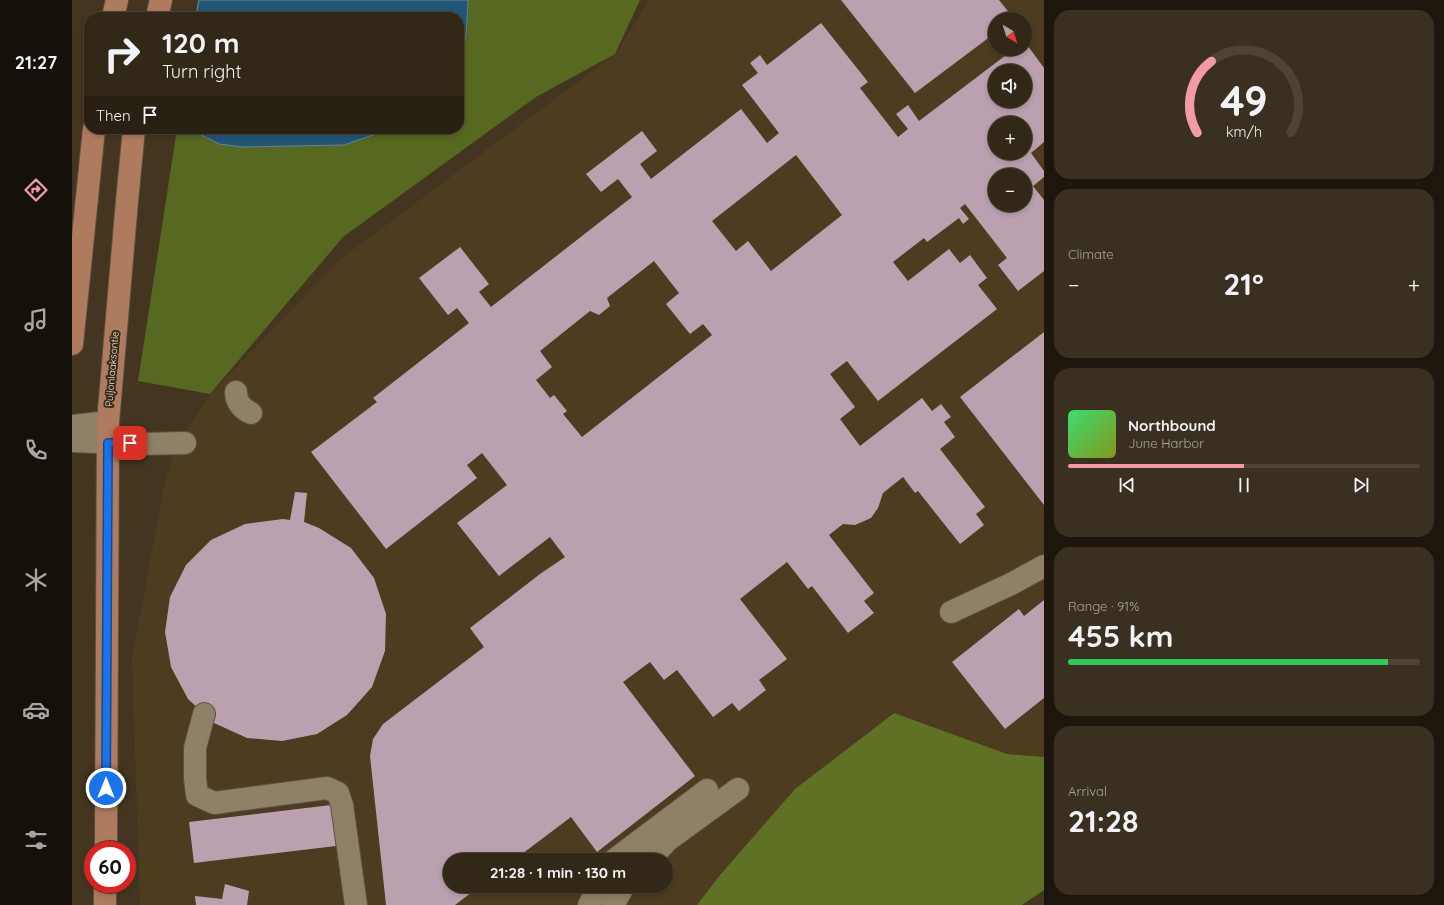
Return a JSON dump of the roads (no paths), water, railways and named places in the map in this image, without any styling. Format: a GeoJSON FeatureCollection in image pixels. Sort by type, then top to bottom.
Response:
{"type":"FeatureCollection","features":[{"type":"Feature","properties":{"kind":"main road"},"geometry":{"type":"LineString","coordinates":[[114,12],[117,0]]}},
{"type":"Feature","properties":{"kind":"main road"},"geometry":{"type":"LineString","coordinates":[[158,12],[161,0]]}},
{"type":"Feature","properties":{"kind":"main road"},"geometry":{"type":"LineString","coordinates":[[72,344],[93,134]]}},
{"type":"Feature","properties":{"kind":"main road","name":"Puijonlaaksontie"},"geometry":{"type":"LineString","coordinates":[[106,841],[108,432],[134,134]]}},
{"type":"Feature","properties":{"kind":"main road"},"geometry":{"type":"LineString","coordinates":[[105,893],[105,905]]}},
{"type":"Feature","properties":{"kind":"lane"},"geometry":{"type":"LineString","coordinates":[[236,392],[240,406],[251,413]]}},
{"type":"Feature","properties":{"kind":"lane"},"geometry":{"type":"LineString","coordinates":[[72,426],[87,425],[108,432],[185,444]]}},
{"type":"Feature","properties":{"kind":"lane"},"geometry":{"type":"LineString","coordinates":[[72,441],[108,432]]}},
{"type":"Feature","properties":{"kind":"lane"},"geometry":{"type":"LineString","coordinates":[[951,612],[1011,584],[1044,566]]}},
{"type":"Feature","properties":{"kind":"lane"},"geometry":{"type":"LineString","coordinates":[[204,714],[195,748],[194,778],[197,795],[214,803],[327,788],[338,793],[342,805],[356,905]]}},
{"type":"Feature","properties":{"kind":"lane"},"geometry":{"type":"LineString","coordinates":[[656,853],[668,840],[738,789]]}},
{"type":"Feature","properties":{"kind":"lane"},"geometry":{"type":"LineString","coordinates":[[623,853],[707,790]]}},
{"type":"Feature","properties":{"kind":"lane"},"geometry":{"type":"LineString","coordinates":[[589,905],[595,893]]}},
{"type":"Feature","properties":{"kind":"lane"},"geometry":{"type":"LineString","coordinates":[[613,905],[620,893]]}},
{"type":"Feature","properties":{"kind":"water"},"geometry":{"type":"Polygon","coordinates":[[[199,0],[468,0],[466,36],[464,43],[464,12],[197,12],[199,0]]]}},
{"type":"Feature","properties":{"kind":"water"},"geometry":{"type":"Polygon","coordinates":[[[200,134],[376,134],[344,145],[242,147],[219,144],[200,134]]]}}]}
